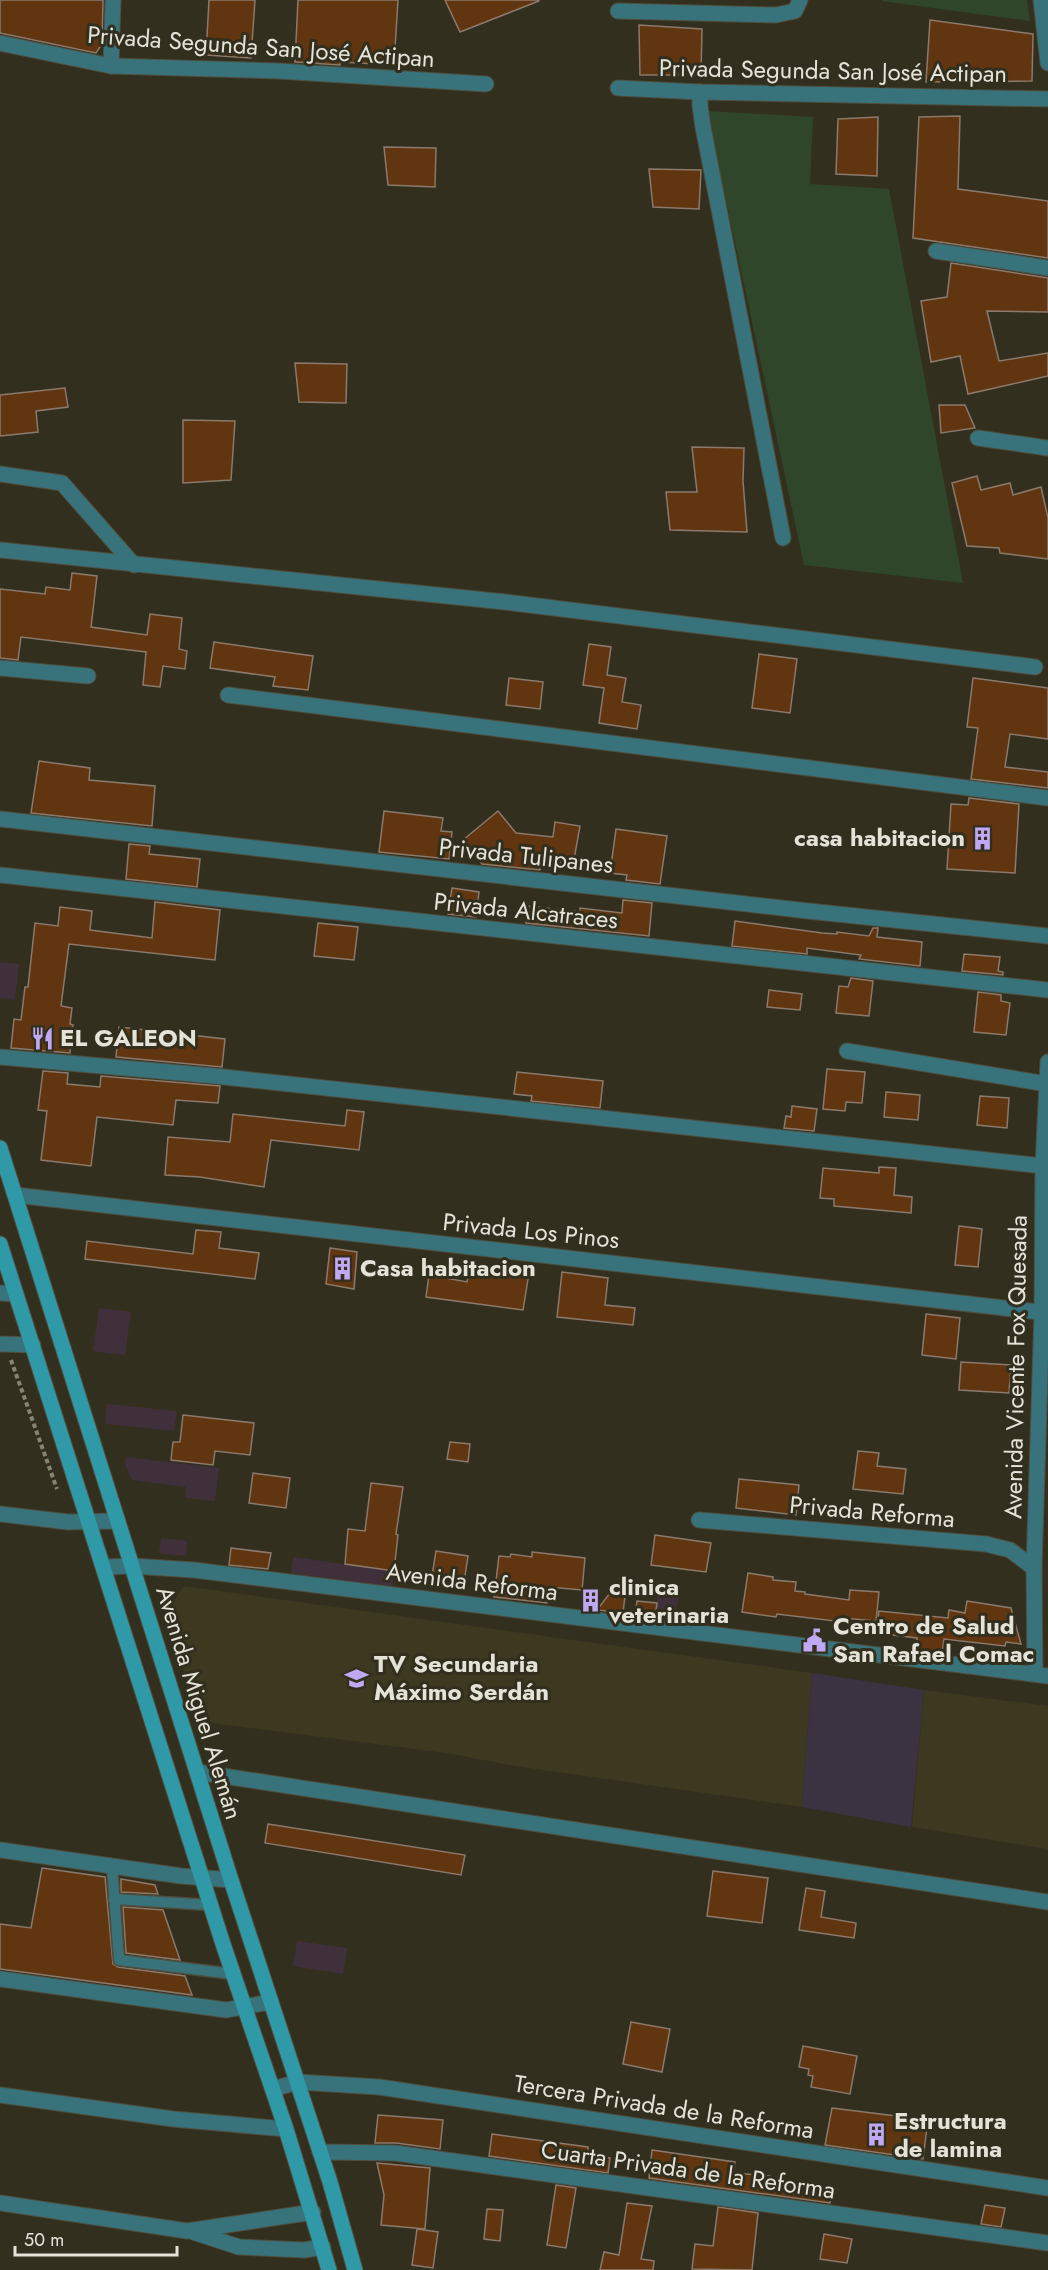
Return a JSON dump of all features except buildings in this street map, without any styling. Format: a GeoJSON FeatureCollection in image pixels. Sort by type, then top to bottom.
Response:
{"type":"FeatureCollection","features":[{"type":"Feature","properties":{"kind":"main road","name":"Avenida Miguel Alemán"},"geometry":{"type":"LineString","coordinates":[[0,1149],[231,1880],[320,2152],[355,2270]]}},
{"type":"Feature","properties":{"kind":"main road","name":"Avenida Miguel Alemán"},"geometry":{"type":"LineString","coordinates":[[0,1244],[201,1878],[313,2212],[329,2270]]}},
{"type":"Feature","properties":{"kind":"street"},"geometry":{"type":"LineString","coordinates":[[111,66],[113,0]]}},
{"type":"Feature","properties":{"kind":"street"},"geometry":{"type":"LineString","coordinates":[[618,11],[685,6],[776,15],[795,11],[800,0]]}},
{"type":"Feature","properties":{"kind":"street"},"geometry":{"type":"LineString","coordinates":[[1041,0],[1048,63]]}},
{"type":"Feature","properties":{"kind":"street","name":"Privada Segunda San José Actipan"},"geometry":{"type":"LineString","coordinates":[[0,43],[111,66],[278,71],[486,84]]}},
{"type":"Feature","properties":{"kind":"street","name":"Privada Segunda San José Actipan"},"geometry":{"type":"LineString","coordinates":[[618,88],[700,92],[1048,99]]}},
{"type":"Feature","properties":{"kind":"street"},"geometry":{"type":"LineString","coordinates":[[700,92],[703,127],[783,538]]}},
{"type":"Feature","properties":{"kind":"street"},"geometry":{"type":"LineString","coordinates":[[936,251],[1048,268]]}},
{"type":"Feature","properties":{"kind":"street"},"geometry":{"type":"LineString","coordinates":[[978,438],[1048,448]]}},
{"type":"Feature","properties":{"kind":"street"},"geometry":{"type":"LineString","coordinates":[[0,474],[62,483],[134,565]]}},
{"type":"Feature","properties":{"kind":"street"},"geometry":{"type":"LineString","coordinates":[[0,550],[505,602],[1035,668]]}},
{"type":"Feature","properties":{"kind":"street"},"geometry":{"type":"LineString","coordinates":[[0,668],[88,675]]}},
{"type":"Feature","properties":{"kind":"street"},"geometry":{"type":"LineString","coordinates":[[228,695],[1048,798]]}},
{"type":"Feature","properties":{"kind":"street","name":"Privada Tulipanes"},"geometry":{"type":"LineString","coordinates":[[0,819],[1048,936]]}},
{"type":"Feature","properties":{"kind":"street","name":"Privada Alcatraces"},"geometry":{"type":"LineString","coordinates":[[0,875],[1048,990]]}},
{"type":"Feature","properties":{"kind":"street"},"geometry":{"type":"LineString","coordinates":[[847,1051],[1047,1084]]}},
{"type":"Feature","properties":{"kind":"street"},"geometry":{"type":"LineString","coordinates":[[0,1057],[215,1076],[1043,1166]]}},
{"type":"Feature","properties":{"kind":"street","name":"Avenida Vicente Fox Quesada"},"geometry":{"type":"LineString","coordinates":[[1041,1675],[1034,1568],[1045,1312],[1043,1166],[1048,1062]]}},
{"type":"Feature","properties":{"kind":"street","name":"Privada Los Pinos"},"geometry":{"type":"LineString","coordinates":[[15,1195],[1045,1312]]}},
{"type":"Feature","properties":{"kind":"street"},"geometry":{"type":"LineString","coordinates":[[0,1293],[16,1294]]}},
{"type":"Feature","properties":{"kind":"street"},"geometry":{"type":"LineString","coordinates":[[0,1344],[33,1345]]}},
{"type":"Feature","properties":{"kind":"street"},"geometry":{"type":"LineString","coordinates":[[0,1514],[88,1522],[118,1521]]}},
{"type":"Feature","properties":{"kind":"street","name":"Privada Reforma"},"geometry":{"type":"LineString","coordinates":[[699,1520],[986,1544],[1010,1550],[1034,1568]]}},
{"type":"Feature","properties":{"kind":"street","name":"Avenida Reforma"},"geometry":{"type":"LineString","coordinates":[[104,1567],[132,1566],[206,1572],[1041,1675]]}},
{"type":"Feature","properties":{"kind":"street"},"geometry":{"type":"LineString","coordinates":[[197,1772],[1048,1902]]}},
{"type":"Feature","properties":{"kind":"street"},"geometry":{"type":"LineString","coordinates":[[0,1850],[201,1878],[231,1880]]}},
{"type":"Feature","properties":{"kind":"street"},"geometry":{"type":"LineString","coordinates":[[0,1979],[226,2010],[270,2002]]}},
{"type":"Feature","properties":{"kind":"street","name":"Tercera Privada de la Reforma"},"geometry":{"type":"LineString","coordinates":[[273,2089],[297,2082],[379,2087],[1048,2188]]}},
{"type":"Feature","properties":{"kind":"street"},"geometry":{"type":"LineString","coordinates":[[0,2096],[172,2119],[286,2130]]}},
{"type":"Feature","properties":{"kind":"street","name":"Cuarta Privada de la Reforma"},"geometry":{"type":"LineString","coordinates":[[320,2152],[395,2153],[1048,2243]]}},
{"type":"Feature","properties":{"kind":"street"},"geometry":{"type":"LineString","coordinates":[[0,2204],[187,2230],[239,2247],[304,2250],[323,2247]]}},
{"type":"Feature","properties":{"kind":"street"},"geometry":{"type":"LineString","coordinates":[[187,2230],[313,2212]]}},
{"type":"Feature","properties":{"kind":"lane"},"geometry":{"type":"LineString","coordinates":[[112,1866],[119,1960],[233,1974]]}},
{"type":"Feature","properties":{"kind":"lane"},"geometry":{"type":"LineString","coordinates":[[114,1899],[210,1905]]}},
{"type":"Feature","properties":{"kind":"shaded area"},"geometry":{"type":"Polygon","coordinates":[[[0,962],[19,964],[15,1000],[0,998],[0,962]]]}},
{"type":"Feature","properties":{"kind":"shaded area"},"geometry":{"type":"Polygon","coordinates":[[[99,1308],[131,1312],[125,1355],[93,1351],[99,1308]]]}},
{"type":"Feature","properties":{"kind":"shaded area"},"geometry":{"type":"Polygon","coordinates":[[[107,1404],[177,1411],[174,1431],[105,1424],[107,1404]]]}},
{"type":"Feature","properties":{"kind":"shaded area"},"geometry":{"type":"Polygon","coordinates":[[[126,1457],[219,1468],[215,1501],[185,1498],[186,1487],[132,1480],[125,1465],[126,1457]]]}},
{"type":"Feature","properties":{"kind":"shaded area"},"geometry":{"type":"Polygon","coordinates":[[[161,1538],[187,1541],[186,1556],[159,1553],[161,1538]]]}},
{"type":"Feature","properties":{"kind":"shaded area"},"geometry":{"type":"Polygon","coordinates":[[[293,1557],[394,1571],[392,1587],[291,1573],[293,1557]]]}},
{"type":"Feature","properties":{"kind":"shaded area"},"geometry":{"type":"Polygon","coordinates":[[[659,1581],[680,1584],[675,1622],[655,1620],[659,1581]]]}},
{"type":"Feature","properties":{"kind":"shaded area"},"geometry":{"type":"Polygon","coordinates":[[[184,1586],[812,1673],[802,1807],[515,1766],[446,1753],[203,1722],[163,1617],[184,1586]]]}},
{"type":"Feature","properties":{"kind":"shaded area"},"geometry":{"type":"Polygon","coordinates":[[[812,1673],[924,1690],[911,1827],[802,1807],[812,1673]]]}},
{"type":"Feature","properties":{"kind":"shaded area"},"geometry":{"type":"Polygon","coordinates":[[[924,1690],[1048,1706],[1048,1849],[912,1827],[924,1690]]]}},
{"type":"Feature","properties":{"kind":"shaded area"},"geometry":{"type":"Polygon","coordinates":[[[297,1941],[347,1948],[343,1974],[293,1966],[297,1941]]]}},
{"type":"Feature","properties":{"kind":"green space"},"geometry":{"type":"Polygon","coordinates":[[[882,0],[1027,0],[1030,21],[882,1],[882,0]]]}},
{"type":"Feature","properties":{"kind":"green space"},"geometry":{"type":"Polygon","coordinates":[[[707,111],[813,117],[810,184],[889,189],[963,583],[804,565],[707,111]]]}},
{"type":"Feature","properties":{"kind":"place","name":"casa habitacion"},"geometry":{"type":"Point","coordinates":[983,838]}},
{"type":"Feature","properties":{"kind":"place","name":"EL GALEON"},"geometry":{"type":"Point","coordinates":[42,1038]}},
{"type":"Feature","properties":{"kind":"place","name":"Casa habitacion"},"geometry":{"type":"Point","coordinates":[342,1268]}},
{"type":"Feature","properties":{"kind":"place","name":"clinica veterinaria"},"geometry":{"type":"Point","coordinates":[591,1601]}},
{"type":"Feature","properties":{"kind":"place","name":"Centro de Salud San Rafael Comac"},"geometry":{"type":"Point","coordinates":[815,1640]}},
{"type":"Feature","properties":{"kind":"place","name":"TV Secundaria Máximo Serdán"},"geometry":{"type":"Point","coordinates":[356,1678]}},
{"type":"Feature","properties":{"kind":"place","name":"Estructura de lamina"},"geometry":{"type":"Point","coordinates":[876,2135]}}]}
